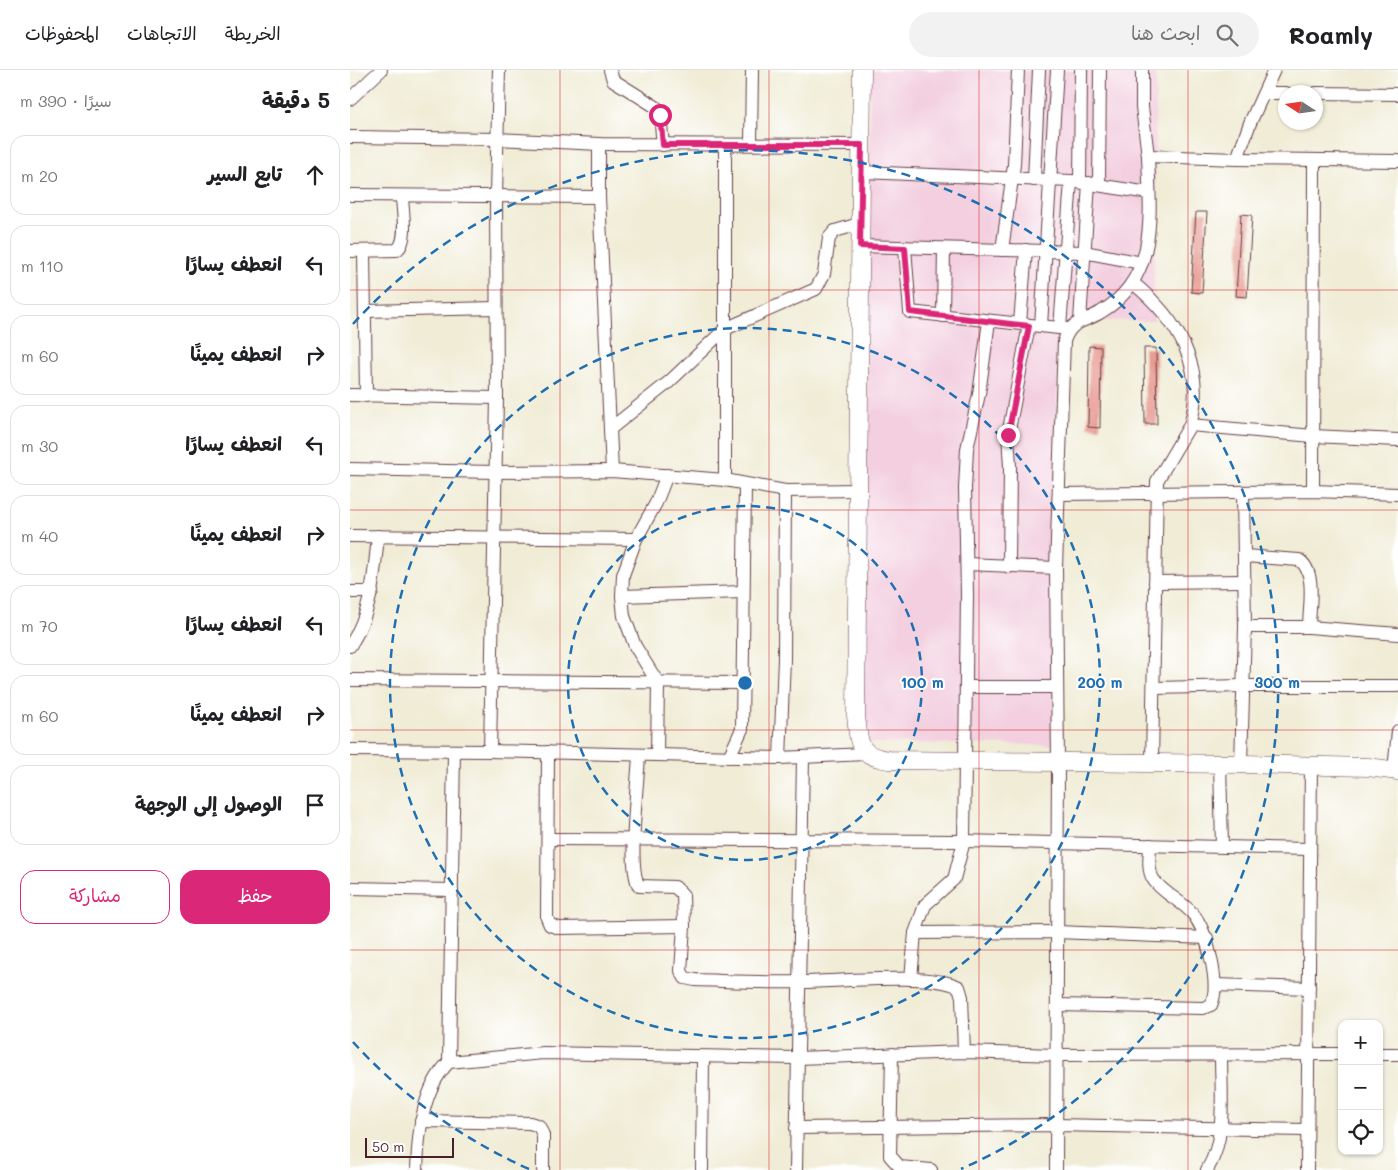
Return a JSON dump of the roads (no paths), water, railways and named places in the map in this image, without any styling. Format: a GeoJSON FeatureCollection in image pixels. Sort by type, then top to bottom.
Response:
{"type":"FeatureCollection","features":[{"type":"Feature","properties":{"kind":"main road"},"geometry":{"type":"LineString","coordinates":[[862,70],[862,172],[859,224],[859,490],[856,715],[858,740],[865,754],[874,758],[889,760],[1241,764],[1382,767],[1396,770]]}},
{"type":"Feature","properties":{"kind":"street"},"geometry":{"type":"LineString","coordinates":[[350,99],[381,70]]}},
{"type":"Feature","properties":{"kind":"street"},"geometry":{"type":"LineString","coordinates":[[490,751],[492,538],[497,398],[496,139],[499,70]]}},
{"type":"Feature","properties":{"kind":"street"},"geometry":{"type":"LineString","coordinates":[[610,70],[613,80],[656,108],[660,115],[663,145]]}},
{"type":"Feature","properties":{"kind":"street"},"geometry":{"type":"LineString","coordinates":[[751,144],[752,70]]}},
{"type":"Feature","properties":{"kind":"street"},"geometry":{"type":"LineString","coordinates":[[1002,250],[1014,165],[1018,70]]}},
{"type":"Feature","properties":{"kind":"street"},"geometry":{"type":"LineString","coordinates":[[1034,180],[1039,70]]}},
{"type":"Feature","properties":{"kind":"street"},"geometry":{"type":"LineString","coordinates":[[1008,567],[1010,466],[1008,435],[1046,251],[1057,70]]}},
{"type":"Feature","properties":{"kind":"street"},"geometry":{"type":"LineString","coordinates":[[1080,70],[1085,182],[1084,252],[1080,321]]}},
{"type":"Feature","properties":{"kind":"street"},"geometry":{"type":"LineString","coordinates":[[1056,1170],[1058,762],[1056,568],[1064,341],[1065,252],[1085,182],[1100,70]]}},
{"type":"Feature","properties":{"kind":"street"},"geometry":{"type":"LineString","coordinates":[[905,248],[910,312],[1064,328],[1105,310],[1121,298],[1133,283],[1142,263],[1151,223],[1148,156],[1142,107],[1142,70]]}},
{"type":"Feature","properties":{"kind":"street"},"geometry":{"type":"LineString","coordinates":[[1237,159],[1274,70]]}},
{"type":"Feature","properties":{"kind":"street"},"geometry":{"type":"LineString","coordinates":[[1264,93],[1278,93]]}},
{"type":"Feature","properties":{"kind":"street"},"geometry":{"type":"LineString","coordinates":[[1323,93],[1398,94]]}},
{"type":"Feature","properties":{"kind":"street"},"geometry":{"type":"LineString","coordinates":[[350,137],[496,139],[599,144],[862,145]]}},
{"type":"Feature","properties":{"kind":"street"},"geometry":{"type":"LineString","coordinates":[[599,144],[599,197],[612,471]]}},
{"type":"Feature","properties":{"kind":"street"},"geometry":{"type":"LineString","coordinates":[[725,145],[725,480]]}},
{"type":"Feature","properties":{"kind":"street"},"geometry":{"type":"LineString","coordinates":[[1148,156],[1398,161]]}},
{"type":"Feature","properties":{"kind":"street"},"geometry":{"type":"LineString","coordinates":[[1313,491],[1314,160]]}},
{"type":"Feature","properties":{"kind":"street"},"geometry":{"type":"LineString","coordinates":[[862,172],[1085,182],[1149,193]]}},
{"type":"Feature","properties":{"kind":"street"},"geometry":{"type":"LineString","coordinates":[[350,195],[599,197]]}},
{"type":"Feature","properties":{"kind":"street"},"geometry":{"type":"LineString","coordinates":[[350,252],[396,250],[400,247],[403,240],[402,196]]}},
{"type":"Feature","properties":{"kind":"street"},"geometry":{"type":"LineString","coordinates":[[610,429],[668,382],[725,330],[816,289],[824,274],[829,238],[835,232],[859,224]]}},
{"type":"Feature","properties":{"kind":"street"},"geometry":{"type":"LineString","coordinates":[[860,246],[1084,252],[1142,263]]}},
{"type":"Feature","properties":{"kind":"street"},"geometry":{"type":"LineString","coordinates":[[943,316],[944,249]]}},
{"type":"Feature","properties":{"kind":"street"},"geometry":{"type":"LineString","coordinates":[[1026,250],[1030,325]]}},
{"type":"Feature","properties":{"kind":"street"},"geometry":{"type":"LineString","coordinates":[[364,251],[366,396]]}},
{"type":"Feature","properties":{"kind":"street"},"geometry":{"type":"LineString","coordinates":[[1133,283],[1170,320],[1179,332],[1188,352],[1196,405],[1190,425],[1157,481],[1152,763]]}},
{"type":"Feature","properties":{"kind":"street"},"geometry":{"type":"LineString","coordinates":[[365,311],[496,308]]}},
{"type":"Feature","properties":{"kind":"street"},"geometry":{"type":"LineString","coordinates":[[910,979],[915,933],[926,906],[954,879],[964,841],[967,761],[965,488],[967,449],[979,394],[989,321]]}},
{"type":"Feature","properties":{"kind":"street"},"geometry":{"type":"LineString","coordinates":[[350,395],[497,398]]}},
{"type":"Feature","properties":{"kind":"street"},"geometry":{"type":"LineString","coordinates":[[1190,425],[1313,436],[1398,440]]}},
{"type":"Feature","properties":{"kind":"street"},"geometry":{"type":"LineString","coordinates":[[350,469],[495,472],[612,471],[725,480],[785,491],[859,490]]}},
{"type":"Feature","properties":{"kind":"street"},"geometry":{"type":"LineString","coordinates":[[657,755],[658,683],[636,646],[624,616],[622,596],[623,575],[636,539],[651,513],[667,475]]}},
{"type":"Feature","properties":{"kind":"street"},"geometry":{"type":"LineString","coordinates":[[729,757],[742,729],[745,485]]}},
{"type":"Feature","properties":{"kind":"street"},"geometry":{"type":"LineString","coordinates":[[780,758],[784,659],[785,491]]}},
{"type":"Feature","properties":{"kind":"street"},"geometry":{"type":"LineString","coordinates":[[1059,494],[1313,491],[1398,494]]}},
{"type":"Feature","properties":{"kind":"street"},"geometry":{"type":"LineString","coordinates":[[1241,764],[1245,628],[1243,492]]}},
{"type":"Feature","properties":{"kind":"street"},"geometry":{"type":"LineString","coordinates":[[350,536],[636,539]]}},
{"type":"Feature","properties":{"kind":"street"},"geometry":{"type":"LineString","coordinates":[[350,646],[365,619],[372,592],[378,536]]}},
{"type":"Feature","properties":{"kind":"street"},"geometry":{"type":"LineString","coordinates":[[1245,556],[1299,560],[1306,564],[1310,574],[1309,627]]}},
{"type":"Feature","properties":{"kind":"street"},"geometry":{"type":"LineString","coordinates":[[967,564],[1056,568]]}},
{"type":"Feature","properties":{"kind":"street"},"geometry":{"type":"LineString","coordinates":[[1155,582],[1244,581]]}},
{"type":"Feature","properties":{"kind":"street"},"geometry":{"type":"LineString","coordinates":[[350,592],[372,592]]}},
{"type":"Feature","properties":{"kind":"street"},"geometry":{"type":"LineString","coordinates":[[622,596],[743,592]]}},
{"type":"Feature","properties":{"kind":"street"},"geometry":{"type":"LineString","coordinates":[[1245,628],[1309,627],[1398,634]]}},
{"type":"Feature","properties":{"kind":"street"},"geometry":{"type":"LineString","coordinates":[[350,680],[742,683]]}},
{"type":"Feature","properties":{"kind":"street"},"geometry":{"type":"LineString","coordinates":[[1154,688],[1398,686]]}},
{"type":"Feature","properties":{"kind":"street"},"geometry":{"type":"LineString","coordinates":[[966,687],[1057,687]]}},
{"type":"Feature","properties":{"kind":"street"},"geometry":{"type":"LineString","coordinates":[[1396,770],[1398,731]]}},
{"type":"Feature","properties":{"kind":"street"},"geometry":{"type":"LineString","coordinates":[[350,750],[454,750],[780,758],[865,754]]}},
{"type":"Feature","properties":{"kind":"street"},"geometry":{"type":"LineString","coordinates":[[417,1170],[421,1121],[434,1080],[449,1062],[454,750]]}},
{"type":"Feature","properties":{"kind":"street"},"geometry":{"type":"LineString","coordinates":[[548,752],[548,918],[554,927],[684,926]]}},
{"type":"Feature","properties":{"kind":"street"},"geometry":{"type":"LineString","coordinates":[[639,755],[634,839],[635,879],[639,886],[647,888],[675,888],[681,890],[684,895],[681,972],[685,978],[695,980],[798,982],[910,979],[949,982],[959,987],[962,997],[964,1052]]}},
{"type":"Feature","properties":{"kind":"street"},"geometry":{"type":"LineString","coordinates":[[796,1170],[803,758]]}},
{"type":"Feature","properties":{"kind":"street"},"geometry":{"type":"LineString","coordinates":[[1220,764],[1222,846]]}},
{"type":"Feature","properties":{"kind":"street"},"geometry":{"type":"LineString","coordinates":[[1307,1170],[1311,766]]}},
{"type":"Feature","properties":{"kind":"street"},"geometry":{"type":"LineString","coordinates":[[548,839],[964,841],[1309,849]]}},
{"type":"Feature","properties":{"kind":"street"},"geometry":{"type":"LineString","coordinates":[[1057,1005],[1203,1008],[1211,1005],[1215,998],[1215,985],[1207,938],[1194,914],[1153,879],[1150,870],[1150,845]]}},
{"type":"Feature","properties":{"kind":"street"},"geometry":{"type":"LineString","coordinates":[[350,888],[452,890]]}},
{"type":"Feature","properties":{"kind":"street"},"geometry":{"type":"LineString","coordinates":[[915,933],[1057,932],[1207,938]]}},
{"type":"Feature","properties":{"kind":"street"},"geometry":{"type":"LineString","coordinates":[[1215,985],[1309,988]]}},
{"type":"Feature","properties":{"kind":"street"},"geometry":{"type":"LineString","coordinates":[[449,1062],[543,1054],[703,1058],[797,1058],[964,1052],[1056,1055],[1221,1056],[1338,1054]]}},
{"type":"Feature","properties":{"kind":"street"},"geometry":{"type":"LineString","coordinates":[[892,1054],[890,1156],[900,1167],[931,1170]]}},
{"type":"Feature","properties":{"kind":"street"},"geometry":{"type":"LineString","coordinates":[[1383,1054],[1398,1054]]}},
{"type":"Feature","properties":{"kind":"street"},"geometry":{"type":"LineString","coordinates":[[1207,1170],[1214,1159],[1220,1128],[1221,1056]]}},
{"type":"Feature","properties":{"kind":"street"},"geometry":{"type":"LineString","coordinates":[[702,1170],[703,1058]]}},
{"type":"Feature","properties":{"kind":"street"},"geometry":{"type":"LineString","coordinates":[[421,1121],[530,1123],[539,1126],[544,1135],[543,1170]]}},
{"type":"Feature","properties":{"kind":"street"},"geometry":{"type":"LineString","coordinates":[[796,1128],[1056,1125],[1307,1130]]}}]}
